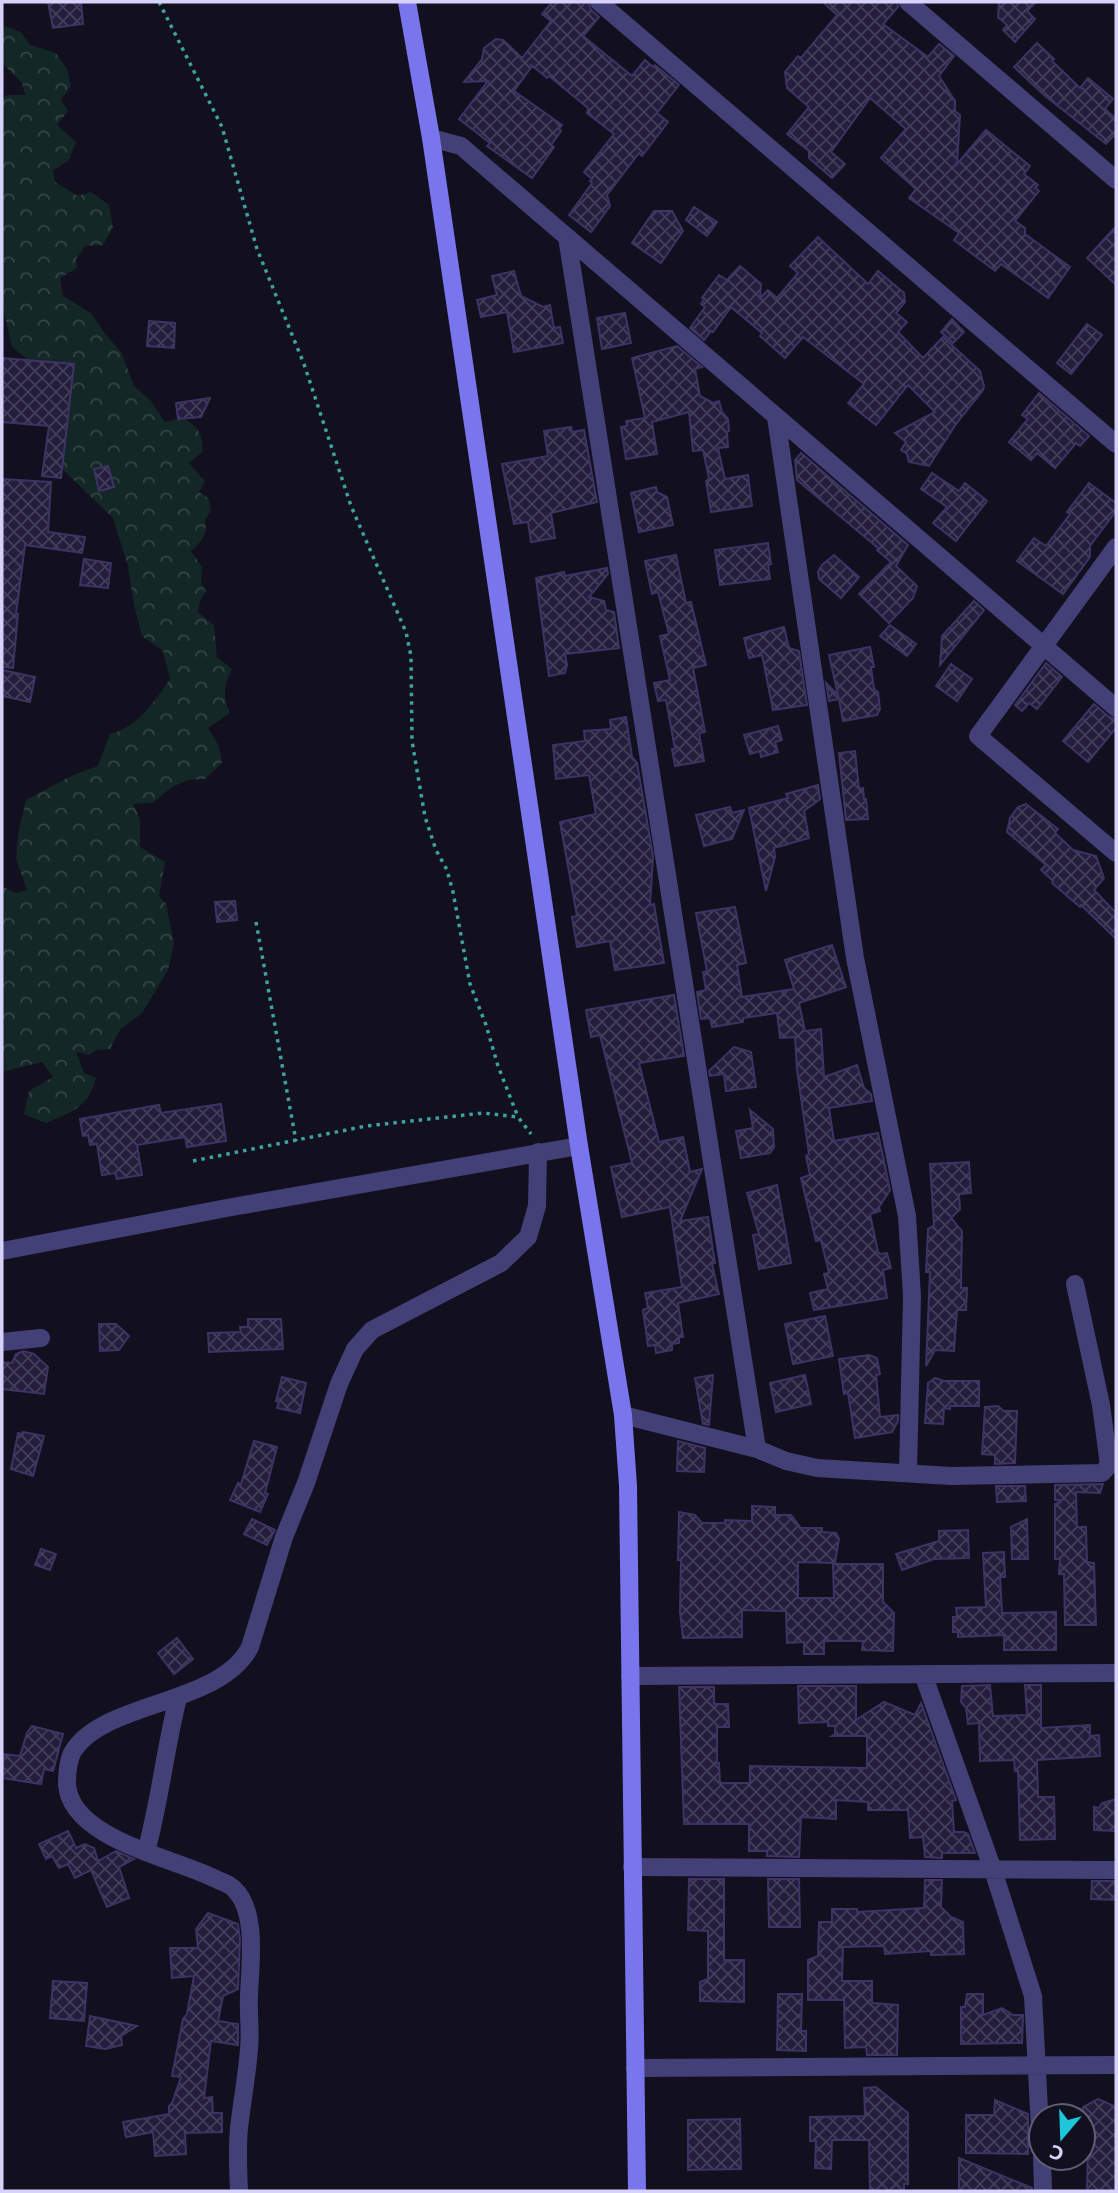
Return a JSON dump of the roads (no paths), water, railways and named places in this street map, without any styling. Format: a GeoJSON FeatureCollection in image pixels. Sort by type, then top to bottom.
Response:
{"type":"FeatureCollection","features":[{"type":"Feature","properties":{"kind":"main road"},"geometry":{"type":"LineString","coordinates":[[407,2],[431,138],[579,1146],[623,1415],[628,1486],[637,2191]]}},
{"type":"Feature","properties":{"kind":"street"},"geometry":{"type":"LineString","coordinates":[[599,2],[1116,443]]}},
{"type":"Feature","properties":{"kind":"street"},"geometry":{"type":"LineString","coordinates":[[908,2],[1116,180]]}},
{"type":"Feature","properties":{"kind":"street"},"geometry":{"type":"LineString","coordinates":[[431,138],[461,146],[1116,708]]}},
{"type":"Feature","properties":{"kind":"street"},"geometry":{"type":"LineString","coordinates":[[568,237],[757,1449]]}},
{"type":"Feature","properties":{"kind":"street"},"geometry":{"type":"LineString","coordinates":[[776,417],[855,958],[907,1216],[912,1296],[908,1474]]}},
{"type":"Feature","properties":{"kind":"street"},"geometry":{"type":"LineString","coordinates":[[1116,547],[978,736],[1116,853]]}},
{"type":"Feature","properties":{"kind":"street"},"geometry":{"type":"LineString","coordinates":[[2,1251],[232,1207],[579,1146]]}},
{"type":"Feature","properties":{"kind":"street"},"geometry":{"type":"LineString","coordinates":[[239,2191],[239,2127],[250,2046],[249,1919],[243,1901],[234,1888],[201,1871],[146,1852],[93,1826],[77,1811],[67,1792],[66,1773],[72,1754],[82,1740],[127,1715],[178,1698],[222,1675],[245,1657],[339,1384],[355,1349],[372,1330],[500,1262],[528,1237],[537,1206],[538,1153]]}},
{"type":"Feature","properties":{"kind":"street"},"geometry":{"type":"LineString","coordinates":[[623,1415],[757,1449],[786,1461],[817,1468],[951,1476],[1102,1472],[1108,1465],[1101,1405],[1075,1284]]}},
{"type":"Feature","properties":{"kind":"street"},"geometry":{"type":"LineString","coordinates":[[2,1342],[41,1338]]}},
{"type":"Feature","properties":{"kind":"street"},"geometry":{"type":"LineString","coordinates":[[630,1676],[1116,1673]]}},
{"type":"Feature","properties":{"kind":"street"},"geometry":{"type":"LineString","coordinates":[[923,1674],[993,1870],[1033,1996],[1039,2102]]}},
{"type":"Feature","properties":{"kind":"street"},"geometry":{"type":"LineString","coordinates":[[146,1852],[155,1821],[170,1729],[178,1698]]}},
{"type":"Feature","properties":{"kind":"street"},"geometry":{"type":"LineString","coordinates":[[632,1867],[1116,1870]]}},
{"type":"Feature","properties":{"kind":"street"},"geometry":{"type":"LineString","coordinates":[[635,2068],[1116,2065]]}},
{"type":"Feature","properties":{"kind":"street"},"geometry":{"type":"LineString","coordinates":[[1042,2172],[1043,2191]]}}]}
